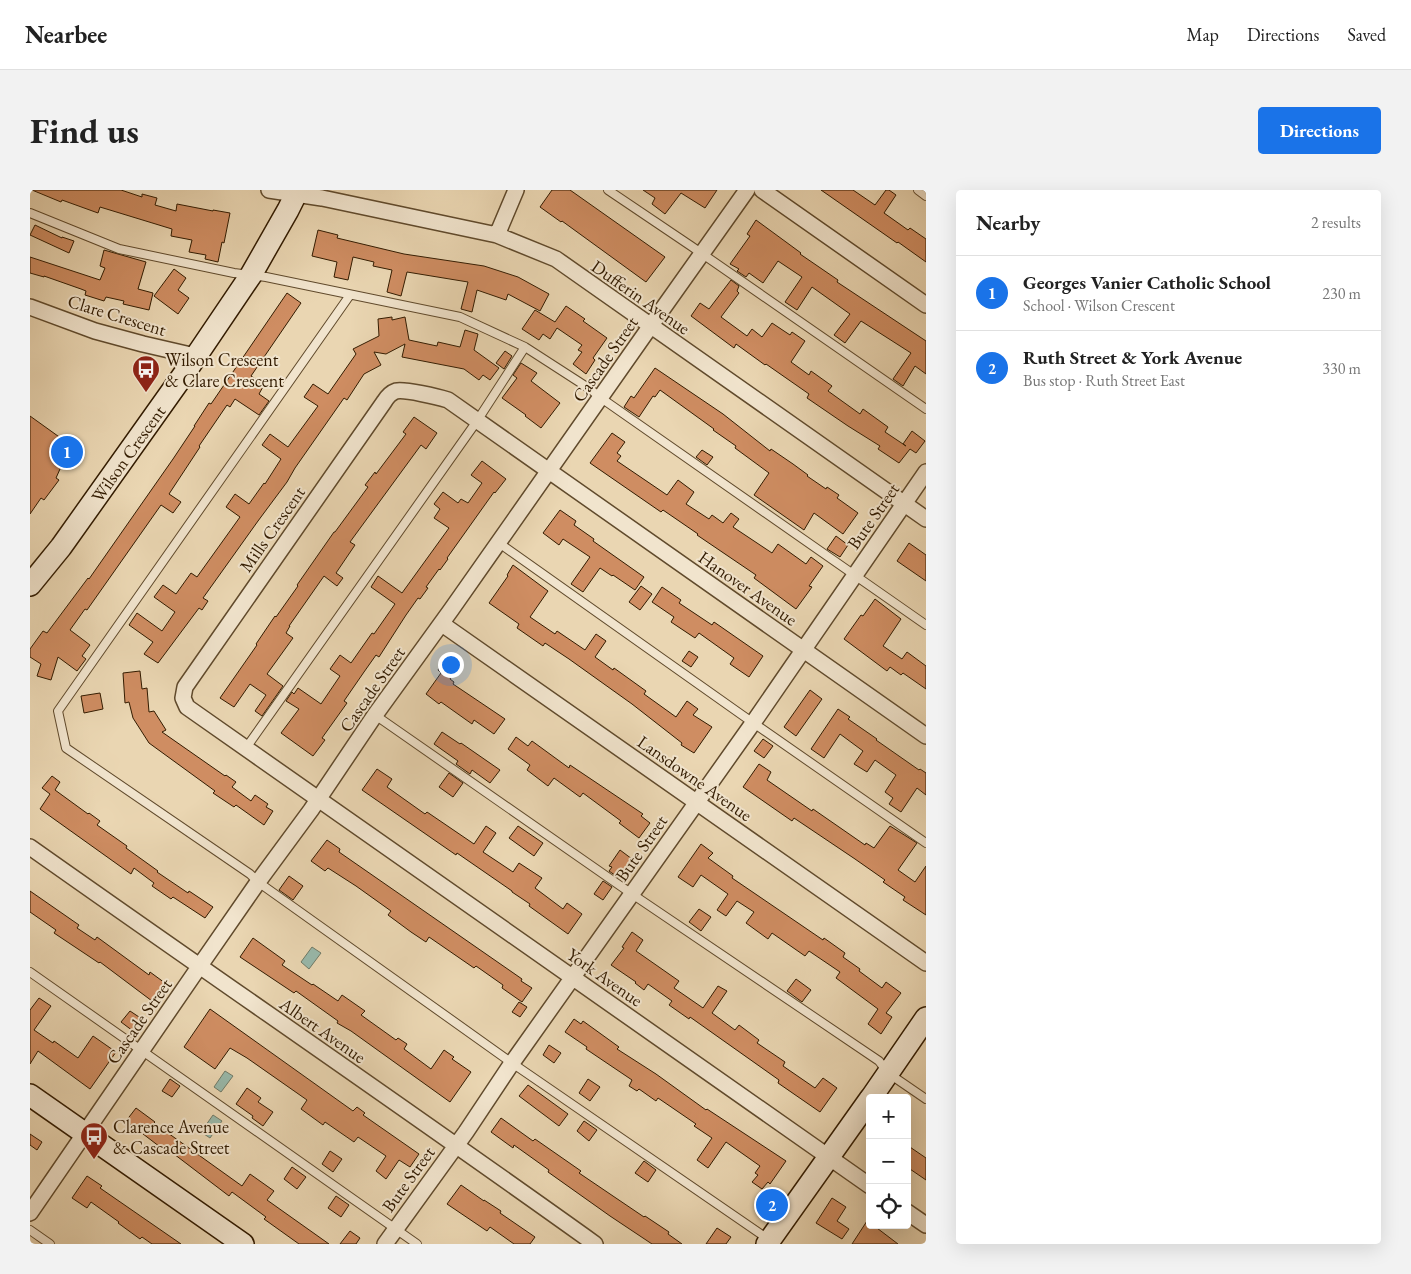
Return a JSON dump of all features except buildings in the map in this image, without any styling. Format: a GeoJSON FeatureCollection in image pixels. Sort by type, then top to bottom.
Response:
{"type":"FeatureCollection","features":[{"type":"Feature","properties":{"kind":"street","name":"Dufferin Avenue"},"geometry":{"type":"LineString","coordinates":[[269,190],[297,192],[497,235],[556,259],[926,519]]}},
{"type":"Feature","properties":{"kind":"street"},"geometry":{"type":"LineString","coordinates":[[497,235],[516,190]]}},
{"type":"Feature","properties":{"kind":"street","name":"Cascade Street"},"geometry":{"type":"LineString","coordinates":[[30,1213],[258,882],[319,799],[375,715],[442,624],[747,190]]}},
{"type":"Feature","properties":{"kind":"street"},"geometry":{"type":"LineString","coordinates":[[762,190],[926,305]]}},
{"type":"Feature","properties":{"kind":"street","name":"Wilson Crescent"},"geometry":{"type":"LineString","coordinates":[[30,585],[61,547],[184,374],[251,275],[297,192]]}},
{"type":"Feature","properties":{"kind":"street","name":"Clare Crescent"},"geometry":{"type":"LineString","coordinates":[[30,307],[95,331],[195,356]]}},
{"type":"Feature","properties":{"kind":"street","name":"Mills Crescent"},"geometry":{"type":"LineString","coordinates":[[319,799],[187,707],[183,698],[184,687],[378,410],[390,394],[397,391],[436,396],[448,400],[549,471]]}},
{"type":"Feature","properties":{"kind":"street","name":"Hanover Avenue"},"geometry":{"type":"LineString","coordinates":[[549,471],[926,736]]}},
{"type":"Feature","properties":{"kind":"street","name":"Bute Street"},"geometry":{"type":"LineString","coordinates":[[385,1244],[753,723],[926,472]]}},
{"type":"Feature","properties":{"kind":"street","name":"Lansdowne Avenue"},"geometry":{"type":"LineString","coordinates":[[442,624],[926,963]]}},
{"type":"Feature","properties":{"kind":"street","name":"York Avenue"},"geometry":{"type":"LineString","coordinates":[[319,799],[867,1184]]}},
{"type":"Feature","properties":{"kind":"street","name":"Albert Avenue"},"geometry":{"type":"LineString","coordinates":[[30,847],[595,1244]]}},
{"type":"Feature","properties":{"kind":"street"},"geometry":{"type":"LineString","coordinates":[[873,1094],[926,1018]]}},
{"type":"Feature","properties":{"kind":"street"},"geometry":{"type":"LineString","coordinates":[[30,1095],[243,1244]]}},
{"type":"Feature","properties":{"kind":"street"},"geometry":{"type":"LineString","coordinates":[[770,1243],[866,1104]]}},
{"type":"Feature","properties":{"kind":"street"},"geometry":{"type":"LineString","coordinates":[[911,1215],[926,1225]]}},
{"type":"Feature","properties":{"kind":"lane"},"geometry":{"type":"LineString","coordinates":[[608,190],[926,410]]}},
{"type":"Feature","properties":{"kind":"lane"},"geometry":{"type":"LineString","coordinates":[[918,190],[926,196]]}},
{"type":"Feature","properties":{"kind":"lane"},"geometry":{"type":"LineString","coordinates":[[30,213],[119,249],[460,317],[525,347],[590,389],[926,625]]}},
{"type":"Feature","properties":{"kind":"lane"},"geometry":{"type":"LineString","coordinates":[[350,295],[58,711],[66,748],[250,874],[258,882],[512,1063],[770,1243]]}},
{"type":"Feature","properties":{"kind":"lane"},"geometry":{"type":"LineString","coordinates":[[246,748],[477,421],[525,347]]}},
{"type":"Feature","properties":{"kind":"lane"},"geometry":{"type":"LineString","coordinates":[[499,543],[926,843]]}},
{"type":"Feature","properties":{"kind":"lane"},"geometry":{"type":"LineString","coordinates":[[375,715],[632,894],[879,1061],[888,1073],[926,1099]]}},
{"type":"Feature","properties":{"kind":"lane"},"geometry":{"type":"LineString","coordinates":[[30,972],[417,1244]]}},
{"type":"Feature","properties":{"kind":"lane"},"geometry":{"type":"LineString","coordinates":[[30,1230],[50,1244]]}},
{"type":"Feature","properties":{"kind":"shaded area"},"geometry":{"type":"Polygon","coordinates":[[[312,947],[321,953],[309,969],[301,962],[312,947]]]}},
{"type":"Feature","properties":{"kind":"shaded area"},"geometry":{"type":"Polygon","coordinates":[[[225,1071],[233,1076],[221,1092],[214,1087],[225,1071]]]}},
{"type":"Feature","properties":{"kind":"shaded area"},"geometry":{"type":"Polygon","coordinates":[[[213,1115],[222,1121],[210,1138],[201,1132],[213,1115]]]}},
{"type":"Feature","properties":{"kind":"place","name":"Wilson Crescent & Clare Crescent"},"geometry":{"type":"Point","coordinates":[146,393]}},
{"type":"Feature","properties":{"kind":"place","name":"Georges Vanier Catholic School"},"geometry":{"type":"Point","coordinates":[67,452]}},
{"type":"Feature","properties":{"kind":"place","name":"Clarence Avenue & Cascade Street"},"geometry":{"type":"Point","coordinates":[94,1160]}},
{"type":"Feature","properties":{"kind":"place","name":"Ruth Street & York Avenue"},"geometry":{"type":"Point","coordinates":[772,1205]}}]}
